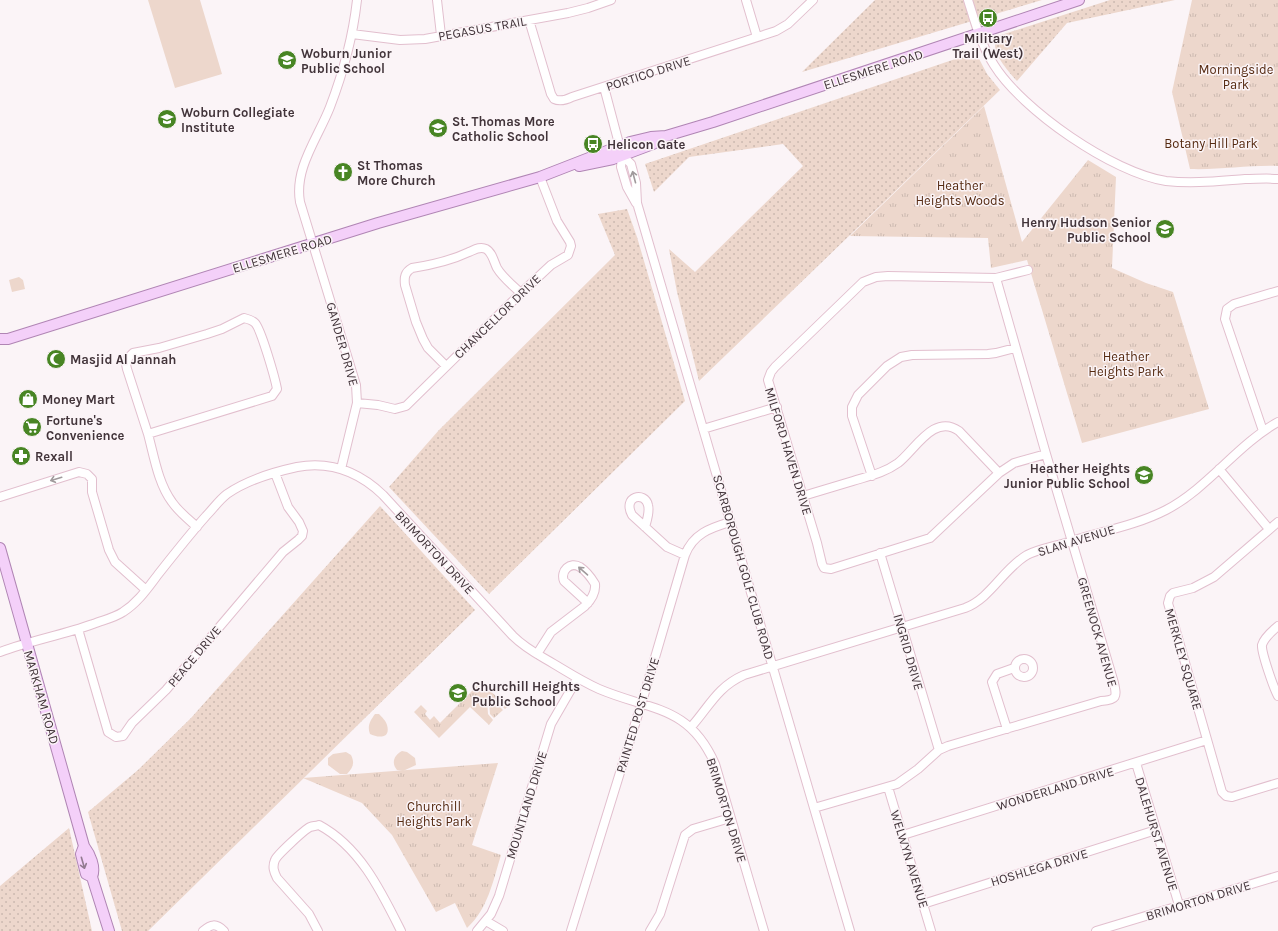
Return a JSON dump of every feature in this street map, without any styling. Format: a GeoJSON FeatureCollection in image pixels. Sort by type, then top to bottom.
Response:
{"type":"FeatureCollection","features":[{"type":"Feature","properties":{"kind":"main road","name":"ELLESMERE ROAD"},"geometry":{"type":"LineString","coordinates":[[3,341],[161,290],[378,223],[558,171],[602,162],[621,151],[653,144],[666,136],[713,122],[1078,0]]}},
{"type":"Feature","properties":{"kind":"main road","name":"MARKHAM ROAD"},"geometry":{"type":"LineString","coordinates":[[0,548],[84,846],[80,854],[86,874],[92,878],[109,931]]}},
{"type":"Feature","properties":{"kind":"street","name":"GANDER DRIVE"},"geometry":{"type":"LineString","coordinates":[[341,469],[356,403],[357,392],[354,376],[300,202],[298,183],[303,165],[330,105],[342,69],[352,34],[357,0]]}},
{"type":"Feature","properties":{"kind":"street"},"geometry":{"type":"LineString","coordinates":[[437,0],[438,17],[442,35]]}},
{"type":"Feature","properties":{"kind":"street","name":"PEGASUS TRAIL"},"geometry":{"type":"LineString","coordinates":[[352,34],[400,40],[425,39],[568,13],[611,0]]}},
{"type":"Feature","properties":{"kind":"street"},"geometry":{"type":"LineString","coordinates":[[746,0],[758,37]]}},
{"type":"Feature","properties":{"kind":"street","name":"PORTICO DRIVE"},"geometry":{"type":"LineString","coordinates":[[529,20],[554,99],[557,101],[566,100],[604,86],[782,28],[813,0]]}},
{"type":"Feature","properties":{"kind":"street"},"geometry":{"type":"LineString","coordinates":[[968,0],[979,33],[992,63],[1008,85],[1028,104],[1077,142],[1107,159],[1141,174],[1164,180],[1198,183],[1264,178],[1278,179]]}},
{"type":"Feature","properties":{"kind":"street"},"geometry":{"type":"LineString","coordinates":[[604,86],[621,151]]}},
{"type":"Feature","properties":{"kind":"street","name":"SCARBOROUGH GOLF CLUB ROAD"},"geometry":{"type":"LineString","coordinates":[[621,151],[630,164],[636,183],[637,203],[850,931]]}},
{"type":"Feature","properties":{"kind":"street","name":"CHANCELLOR DRIVE"},"geometry":{"type":"LineString","coordinates":[[356,403],[378,405],[395,409],[406,406],[551,265],[568,255],[571,246],[570,242],[557,221],[540,177]]}},
{"type":"Feature","properties":{"kind":"street"},"geometry":{"type":"LineString","coordinates":[[446,366],[428,348],[416,322],[404,279],[408,270],[451,260],[476,249],[482,248],[486,249],[490,253],[504,278],[521,293]]}},
{"type":"Feature","properties":{"kind":"street","name":"MILFORD HAVEN DRIVE"},"geometry":{"type":"LineString","coordinates":[[1028,270],[996,278],[888,276],[876,277],[864,282],[771,372],[768,380],[803,496],[820,559],[824,568],[831,569],[930,538],[999,473],[1014,463],[1046,454]]}},
{"type":"Feature","properties":{"kind":"street","name":"GREENOCK AVENUE"},"geometry":{"type":"LineString","coordinates":[[814,808],[897,784],[929,761],[939,750],[1007,728],[1101,701],[1112,700],[1116,697],[1114,683],[1015,348],[996,278]]}},
{"type":"Feature","properties":{"kind":"street"},"geometry":{"type":"LineString","coordinates":[[1263,431],[1225,319],[1227,309],[1234,304],[1278,292]]}},
{"type":"Feature","properties":{"kind":"street"},"geometry":{"type":"LineString","coordinates":[[148,434],[272,396],[277,389],[275,379],[259,329],[254,321],[244,318],[222,329],[207,334],[159,348],[138,351],[130,355],[127,361],[127,369],[165,489],[183,515],[197,527]]}},
{"type":"Feature","properties":{"kind":"street"},"geometry":{"type":"LineString","coordinates":[[872,476],[852,416],[852,407],[858,395],[887,366],[905,356],[988,354],[1015,348]]}},
{"type":"Feature","properties":{"kind":"street"},"geometry":{"type":"LineString","coordinates":[[703,429],[776,407]]}},
{"type":"Feature","properties":{"kind":"street","name":"SLAN AVENUE"},"geometry":{"type":"LineString","coordinates":[[691,727],[719,692],[734,680],[773,666],[970,607],[985,595],[1019,561],[1037,551],[1143,520],[1165,510],[1184,499],[1263,431],[1278,422]]}},
{"type":"Feature","properties":{"kind":"street"},"geometry":{"type":"LineString","coordinates":[[803,496],[886,471],[904,458],[930,431],[941,426],[950,426],[959,430],[999,473]]}},
{"type":"Feature","properties":{"kind":"street","name":"BRIMORTON DRIVE"},"geometry":{"type":"LineString","coordinates":[[0,652],[78,629],[124,612],[139,599],[197,527],[227,494],[255,479],[291,469],[323,465],[341,469],[357,476],[374,487],[524,646],[578,679],[599,689],[660,709],[673,715],[691,727],[705,744],[719,776],[764,931]]}},
{"type":"Feature","properties":{"kind":"street"},"geometry":{"type":"LineString","coordinates":[[1219,469],[1269,528]]}},
{"type":"Feature","properties":{"kind":"street"},"geometry":{"type":"LineString","coordinates":[[0,497],[79,472],[87,474],[92,479],[92,492],[109,550],[115,562],[146,590]]}},
{"type":"Feature","properties":{"kind":"street","name":"PEACE DRIVE"},"geometry":{"type":"LineString","coordinates":[[78,629],[108,732],[116,737],[123,736],[132,723],[166,690],[283,552],[302,536],[302,527],[288,507],[275,473]]}},
{"type":"Feature","properties":{"kind":"street","name":"PAINTED POST DRIVE"},"geometry":{"type":"LineString","coordinates":[[571,931],[685,555],[692,542],[705,531],[730,522]]}},
{"type":"Feature","properties":{"kind":"street","name":"MERKLEY SQUARE"},"geometry":{"type":"LineString","coordinates":[[1278,522],[1269,528],[1214,577],[1198,585],[1173,593],[1168,599],[1168,608],[1222,792],[1229,798],[1237,797],[1278,783]]}},
{"type":"Feature","properties":{"kind":"street"},"geometry":{"type":"LineString","coordinates":[[645,527],[666,547],[685,555]]}},
{"type":"Feature","properties":{"kind":"street","name":"INGRID DRIVE"},"geometry":{"type":"LineString","coordinates":[[880,553],[939,750]]}},
{"type":"Feature","properties":{"kind":"street"},"geometry":{"type":"LineString","coordinates":[[537,654],[551,632],[561,623],[575,615],[588,603],[595,593],[595,584],[581,568],[574,566],[567,567],[563,576],[564,581],[588,603]]}},
{"type":"Feature","properties":{"kind":"street"},"geometry":{"type":"LineString","coordinates":[[1278,626],[1265,640],[1262,646],[1278,696]]}},
{"type":"Feature","properties":{"kind":"street"},"geometry":{"type":"LineString","coordinates":[[1007,728],[992,682],[997,674],[1014,668]]}},
{"type":"Feature","properties":{"kind":"street","name":"MOUNTLAND DRIVE"},"geometry":{"type":"LineString","coordinates":[[477,931],[495,906],[499,896],[551,724],[578,679]]}},
{"type":"Feature","properties":{"kind":"street","name":"WONDERLAND DRIVE"},"geometry":{"type":"LineString","coordinates":[[903,835],[1207,740]]}},
{"type":"Feature","properties":{"kind":"street","name":"DALEHURST AVENUE"},"geometry":{"type":"LineString","coordinates":[[1136,763],[1179,905]]}},
{"type":"Feature","properties":{"kind":"street","name":"WELWYN AVENUE"},"geometry":{"type":"LineString","coordinates":[[888,787],[931,931]]}},
{"type":"Feature","properties":{"kind":"street"},"geometry":{"type":"LineString","coordinates":[[650,931],[660,914],[685,835],[692,829],[730,818]]}},
{"type":"Feature","properties":{"kind":"street"},"geometry":{"type":"LineString","coordinates":[[318,931],[309,914],[278,878],[274,872],[273,866],[277,856],[303,832],[311,826],[319,825],[339,839],[365,866],[401,931]]}},
{"type":"Feature","properties":{"kind":"street","name":"HOSHLEGA DRIVE"},"geometry":{"type":"LineString","coordinates":[[923,904],[1156,830]]}},
{"type":"Feature","properties":{"kind":"street","name":"BRIMORTON DRIVE"},"geometry":{"type":"LineString","coordinates":[[1096,931],[1278,876]]}},
{"type":"Feature","properties":{"kind":"street"},"geometry":{"type":"LineString","coordinates":[[486,920],[503,931]]}},
{"type":"Feature","properties":{"kind":"street"},"geometry":{"type":"LineString","coordinates":[[202,931],[209,926],[216,925],[224,931]]}},
{"type":"Feature","properties":{"kind":"green space"},"geometry":{"type":"Polygon","coordinates":[[[148,0],[200,0],[222,74],[175,88],[148,0]]]}},
{"type":"Feature","properties":{"kind":"green space"},"geometry":{"type":"Polygon","coordinates":[[[875,0],[1042,0],[802,72],[875,0]]]}},
{"type":"Feature","properties":{"kind":"green space"},"geometry":{"type":"Polygon","coordinates":[[[1110,0],[1175,0],[1067,23],[1017,81],[999,58],[995,45],[996,39],[1001,35],[1110,0]]]}},
{"type":"Feature","properties":{"kind":"green space"},"geometry":{"type":"Polygon","coordinates":[[[1192,0],[1278,0],[1278,166],[1190,169],[1172,92],[1192,0]]]}},
{"type":"Feature","properties":{"kind":"green space"},"geometry":{"type":"Polygon","coordinates":[[[976,53],[987,74],[1000,90],[699,381],[677,292],[669,249],[695,272],[803,166],[783,144],[689,157],[654,192],[645,164],[976,53]]]}},
{"type":"Feature","properties":{"kind":"green space","name":"Heather Heights Park"},"geometry":{"type":"Polygon","coordinates":[[[984,106],[1022,242],[1088,160],[1116,177],[1112,268],[1146,283],[1173,292],[1209,409],[1082,443],[1027,260],[991,268],[988,238],[850,236],[984,106]]]}},
{"type":"Feature","properties":{"kind":"green space"},"geometry":{"type":"Polygon","coordinates":[[[627,209],[637,237],[685,401],[489,594],[389,487],[439,430],[615,255],[598,214],[627,209]]]}},
{"type":"Feature","properties":{"kind":"green space"},"geometry":{"type":"Polygon","coordinates":[[[19,277],[23,280],[25,289],[12,292],[9,280],[19,277]]]}},
{"type":"Feature","properties":{"kind":"green space"},"geometry":{"type":"Polygon","coordinates":[[[380,506],[475,610],[148,931],[122,931],[88,812],[138,770],[191,718],[380,506]]]}},
{"type":"Feature","properties":{"kind":"green space"},"geometry":{"type":"Polygon","coordinates":[[[481,682],[500,700],[503,697],[510,705],[505,709],[498,703],[487,700],[488,714],[493,720],[489,725],[470,707],[439,738],[414,712],[421,705],[427,711],[425,714],[430,720],[434,716],[440,723],[481,682]]]}},
{"type":"Feature","properties":{"kind":"green space"},"geometry":{"type":"Polygon","coordinates":[[[489,702],[498,705],[503,710],[494,718],[490,714],[489,702]]]}},
{"type":"Feature","properties":{"kind":"green space"},"geometry":{"type":"Polygon","coordinates":[[[375,714],[379,714],[384,719],[388,730],[385,735],[380,737],[370,734],[370,724],[375,714]]]}},
{"type":"Feature","properties":{"kind":"green space"},"geometry":{"type":"Polygon","coordinates":[[[402,751],[407,752],[415,758],[416,765],[403,771],[397,770],[394,765],[395,757],[402,751]]]}},
{"type":"Feature","properties":{"kind":"green space"},"geometry":{"type":"Polygon","coordinates":[[[346,752],[351,755],[353,765],[347,774],[340,774],[328,765],[328,758],[333,754],[346,752]]]}},
{"type":"Feature","properties":{"kind":"green space","name":"Churchill Heights Park"},"geometry":{"type":"Polygon","coordinates":[[[498,763],[472,845],[501,855],[485,903],[480,912],[467,928],[455,903],[436,912],[392,835],[362,803],[303,778],[498,763]]]}},
{"type":"Feature","properties":{"kind":"green space"},"geometry":{"type":"Polygon","coordinates":[[[413,787],[418,788],[421,800],[419,805],[413,809],[409,808],[404,803],[404,798],[413,787]]]}},
{"type":"Feature","properties":{"kind":"green space"},"geometry":{"type":"Polygon","coordinates":[[[69,828],[92,931],[0,931],[0,886],[69,828]]]}},
{"type":"Feature","properties":{"kind":"place","name":"Military Trail (West)"},"geometry":{"type":"Point","coordinates":[988,18]}},
{"type":"Feature","properties":{"kind":"place","name":"Woburn Junior Public School"},"geometry":{"type":"Point","coordinates":[287,60]}},
{"type":"Feature","properties":{"kind":"place","name":"Woburn Collegiate Institute"},"geometry":{"type":"Point","coordinates":[167,119]}},
{"type":"Feature","properties":{"kind":"place","name":"St. Thomas More Catholic School"},"geometry":{"type":"Point","coordinates":[438,128]}},
{"type":"Feature","properties":{"kind":"place","name":"Helicon Gate"},"geometry":{"type":"Point","coordinates":[593,144]}},
{"type":"Feature","properties":{"kind":"place","name":"St Thomas More Church"},"geometry":{"type":"Point","coordinates":[343,172]}},
{"type":"Feature","properties":{"kind":"place","name":"Henry Hudson Senior Public School"},"geometry":{"type":"Point","coordinates":[1165,229]}},
{"type":"Feature","properties":{"kind":"place","name":"Masjid Al Jannah"},"geometry":{"type":"Point","coordinates":[56,359]}},
{"type":"Feature","properties":{"kind":"place","name":"Money Mart"},"geometry":{"type":"Point","coordinates":[28,399]}},
{"type":"Feature","properties":{"kind":"place","name":"Fortune's Convenience"},"geometry":{"type":"Point","coordinates":[32,427]}},
{"type":"Feature","properties":{"kind":"place","name":"Rexall"},"geometry":{"type":"Point","coordinates":[21,456]}},
{"type":"Feature","properties":{"kind":"place","name":"Heather Heights Junior Public School"},"geometry":{"type":"Point","coordinates":[1144,475]}},
{"type":"Feature","properties":{"kind":"place","name":"Churchill Heights Public School"},"geometry":{"type":"Point","coordinates":[458,693]}},
{"type":"Feature","properties":{"kind":"park label","name":"Morningside Park"},"geometry":{"type":"Point","coordinates":[1236,76]}},
{"type":"Feature","properties":{"kind":"park label","name":"Botany Hill Park"},"geometry":{"type":"Point","coordinates":[1211,143]}},
{"type":"Feature","properties":{"kind":"park label","name":"Heather Heights Woods"},"geometry":{"type":"Point","coordinates":[960,192]}}]}
